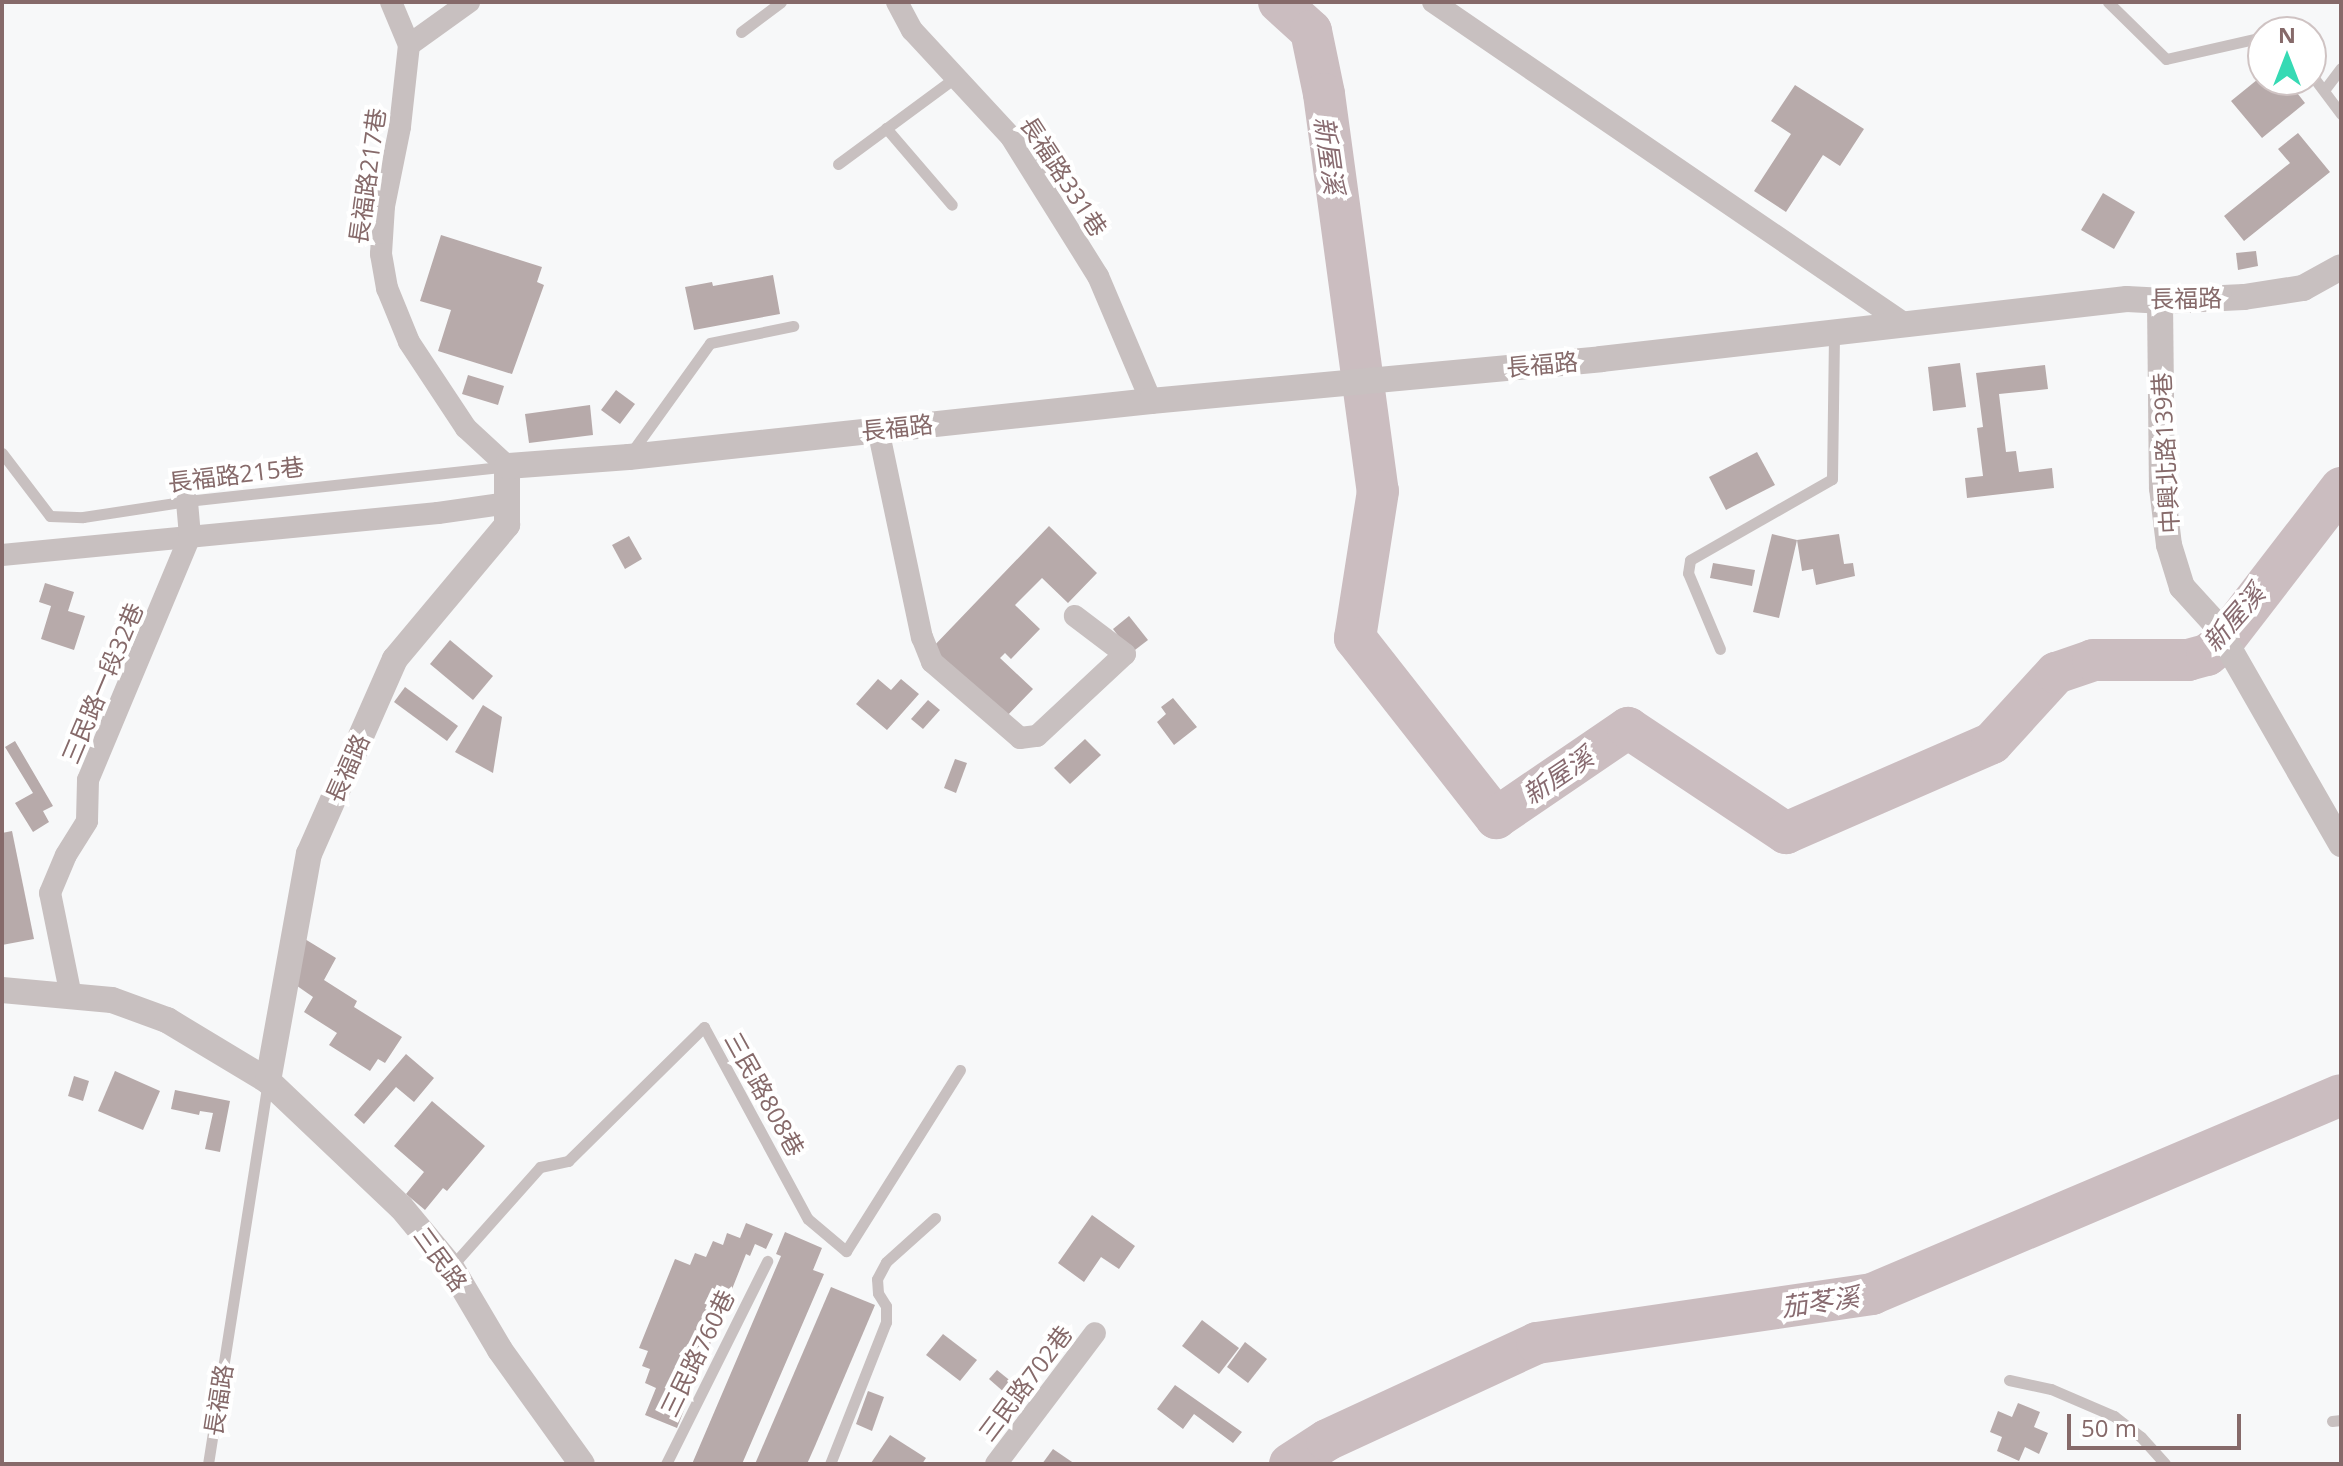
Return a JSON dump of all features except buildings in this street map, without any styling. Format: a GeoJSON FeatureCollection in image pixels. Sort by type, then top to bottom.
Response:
{"type":"FeatureCollection","features":[{"type":"Feature","properties":{"kind":"street","name":"長福路217巷"},"geometry":{"type":"LineString","coordinates":[[391,2],[409,45],[400,127],[384,206],[381,254],[387,288],[409,342],[466,428],[507,466]]}},
{"type":"Feature","properties":{"kind":"street"},"geometry":{"type":"LineString","coordinates":[[409,45],[469,2]]}},
{"type":"Feature","properties":{"kind":"street","name":"長福路331巷"},"geometry":{"type":"LineString","coordinates":[[897,2],[912,30],[1011,137],[1098,276],[1151,401]]}},
{"type":"Feature","properties":{"kind":"street"},"geometry":{"type":"LineString","coordinates":[[1433,2],[1902,322]]}},
{"type":"Feature","properties":{"kind":"street","name":"長福路"},"geometry":{"type":"LineString","coordinates":[[268,1081],[309,854],[395,659],[507,525],[507,466],[629,457],[1151,401],[1601,359],[1902,322],[2127,299],[2160,301],[2244,297],[2303,288],[2341,267]]}},
{"type":"Feature","properties":{"kind":"street","name":"中興北路139巷"},"geometry":{"type":"LineString","coordinates":[[2160,301],[2162,488],[2169,545],[2182,587],[2214,622],[2341,844]]}},
{"type":"Feature","properties":{"kind":"street"},"geometry":{"type":"LineString","coordinates":[[878,429],[922,637],[932,662],[1020,738],[1037,736],[1125,654],[1075,616]]}},
{"type":"Feature","properties":{"kind":"street"},"geometry":{"type":"LineString","coordinates":[[2,555],[188,519],[438,513],[508,503]]}},
{"type":"Feature","properties":{"kind":"street","name":"三民路一段32巷"},"geometry":{"type":"LineString","coordinates":[[71,996],[50,893],[66,855],[87,821],[88,780],[188,519]]}},
{"type":"Feature","properties":{"kind":"street","name":"三民路"},"geometry":{"type":"LineString","coordinates":[[2,990],[112,1000],[167,1020],[268,1081],[401,1207],[451,1267],[500,1350],[574,1462]]}},
{"type":"Feature","properties":{"kind":"street","name":"三民路702巷"},"geometry":{"type":"LineString","coordinates":[[996,1464],[1095,1333]]}},
{"type":"Feature","properties":{"kind":"lane"},"geometry":{"type":"LineString","coordinates":[[741,32],[781,2]]}},
{"type":"Feature","properties":{"kind":"lane"},"geometry":{"type":"LineString","coordinates":[[2108,2],[2166,59],[2247,41]]}},
{"type":"Feature","properties":{"kind":"lane"},"geometry":{"type":"LineString","coordinates":[[2327,86],[2341,68]]}},
{"type":"Feature","properties":{"kind":"lane"},"geometry":{"type":"LineString","coordinates":[[838,164],[956,77]]}},
{"type":"Feature","properties":{"kind":"lane"},"geometry":{"type":"LineString","coordinates":[[2327,92],[2341,114]]}},
{"type":"Feature","properties":{"kind":"lane"},"geometry":{"type":"LineString","coordinates":[[886,128],[952,205]]}},
{"type":"Feature","properties":{"kind":"lane"},"geometry":{"type":"LineString","coordinates":[[629,457],[710,343],[793,326]]}},
{"type":"Feature","properties":{"kind":"lane"},"geometry":{"type":"LineString","coordinates":[[1720,649],[1688,573],[1690,560],[1832,479],[1834,331]]}},
{"type":"Feature","properties":{"kind":"lane","name":"長福路215巷"},"geometry":{"type":"LineString","coordinates":[[2,453],[50,516],[83,517],[188,519],[507,466]]}},
{"type":"Feature","properties":{"kind":"lane","name":"三民路808巷"},"geometry":{"type":"LineString","coordinates":[[451,1267],[540,1167],[568,1161],[704,1027],[808,1219],[846,1251],[960,1070]]}},
{"type":"Feature","properties":{"kind":"lane","name":"長福路"},"geometry":{"type":"LineString","coordinates":[[208,1464],[268,1081]]}},
{"type":"Feature","properties":{"kind":"lane"},"geometry":{"type":"LineString","coordinates":[[830,1464],[886,1322],[886,1306],[878,1293],[877,1279],[886,1262],[935,1218]]}},
{"type":"Feature","properties":{"kind":"lane","name":"三民路760巷"},"geometry":{"type":"LineString","coordinates":[[666,1464],[767,1261]]}},
{"type":"Feature","properties":{"kind":"lane"},"geometry":{"type":"LineString","coordinates":[[2009,1380],[2051,1389],[2114,1416],[2141,1437],[2165,1464]]}},
{"type":"Feature","properties":{"kind":"waterway","name":"新屋溪"},"geometry":{"type":"LineString","coordinates":[[1279,2],[1311,31],[1324,94],[1378,491],[1355,638],[1496,818],[1628,728],[1786,833],[1992,743],[2056,673],[2093,660],[2188,660],[2207,655],[2221,644],[2341,488]]}},
{"type":"Feature","properties":{"kind":"waterway","name":"茄苳溪"},"geometry":{"type":"LineString","coordinates":[[1290,1464],[1327,1440],[1537,1343],[1872,1294],[2341,1095]]}}]}
